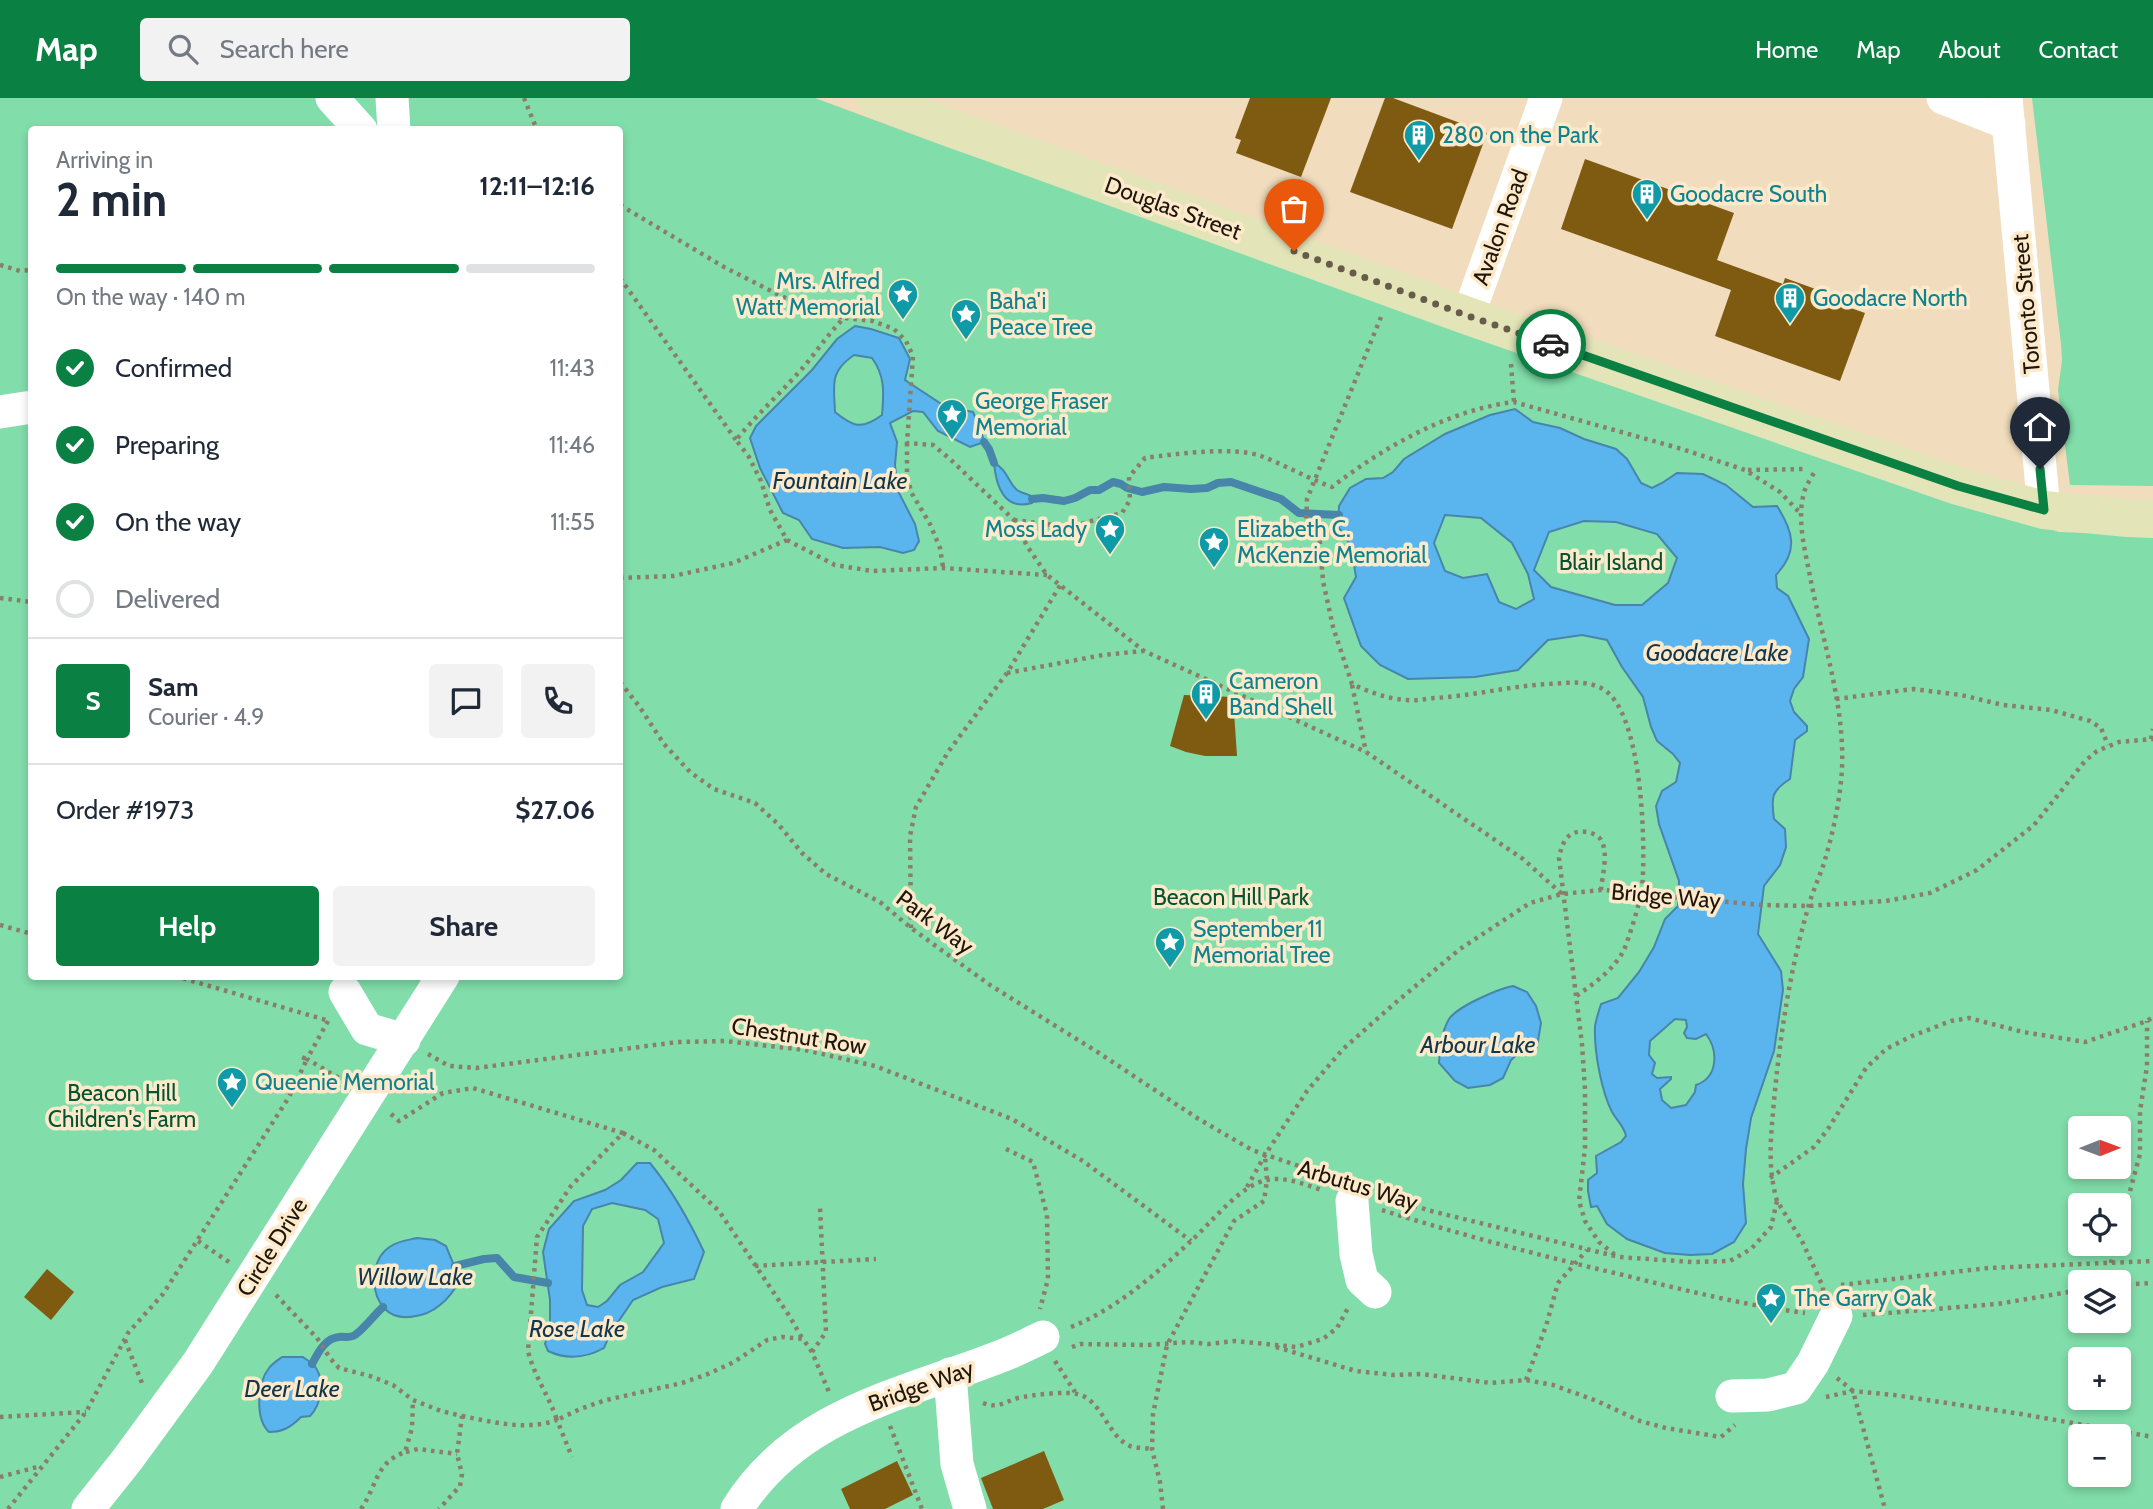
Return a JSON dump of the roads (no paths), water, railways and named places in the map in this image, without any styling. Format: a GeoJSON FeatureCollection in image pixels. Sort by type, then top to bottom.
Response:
{"type":"FeatureCollection","features":[{"type":"Feature","properties":{"kind":"main road","name":"Douglas Street"},"geometry":{"type":"LineString","coordinates":[[875,98],[1393,287],[1824,454],[2044,510],[2153,519]]}},
{"type":"Feature","properties":{"kind":"street"},"geometry":{"type":"LineString","coordinates":[[392,98],[394,126]]}},
{"type":"Feature","properties":{"kind":"street","name":"Avalon Road"},"geometry":{"type":"LineString","coordinates":[[1468,316],[1546,98]]}},
{"type":"Feature","properties":{"kind":"street"},"geometry":{"type":"LineString","coordinates":[[1943,98],[2008,111]]}},
{"type":"Feature","properties":{"kind":"street"},"geometry":{"type":"LineString","coordinates":[[334,99],[358,126]]}},
{"type":"Feature","properties":{"kind":"street","name":"Toronto Street"},"geometry":{"type":"LineString","coordinates":[[2008,111],[2044,510]]}},
{"type":"Feature","properties":{"kind":"street"},"geometry":{"type":"LineString","coordinates":[[0,412],[28,408]]}},
{"type":"Feature","properties":{"kind":"street","name":"Circle Drive"},"geometry":{"type":"LineString","coordinates":[[88,1509],[198,1363],[441,980]]}},
{"type":"Feature","properties":{"kind":"street"},"geometry":{"type":"LineString","coordinates":[[345,992],[367,1029],[404,1040]]}},
{"type":"Feature","properties":{"kind":"street"},"geometry":{"type":"LineString","coordinates":[[1356,1191],[1356,1254],[1369,1286]]}},
{"type":"Feature","properties":{"kind":"street"},"geometry":{"type":"LineString","coordinates":[[1738,1407],[1796,1388],[1813,1363],[1832,1301]]}},
{"type":"Feature","properties":{"kind":"street","name":"Bridge Way"},"geometry":{"type":"LineString","coordinates":[[737,1509],[773,1464],[810,1434],[840,1416],[1051,1338]]}},
{"type":"Feature","properties":{"kind":"street"},"geometry":{"type":"LineString","coordinates":[[950,1374],[957,1464],[970,1509]]}},
{"type":"Feature","properties":{"kind":"water","name":"Fountain Lake"},"geometry":{"type":"Polygon","coordinates":[[[855,326],[899,338],[910,359],[905,380],[946,407],[973,412],[981,430],[984,442],[970,447],[938,431],[923,412],[913,411],[890,423],[897,442],[895,465],[898,491],[915,524],[919,541],[914,550],[903,553],[880,547],[843,548],[812,539],[799,520],[783,513],[760,468],[750,438],[756,426],[812,370],[837,339],[855,326]],[[854,355],[840,367],[835,380],[835,412],[858,425],[869,423],[882,415],[883,385],[872,358],[854,355]]]}},
{"type":"Feature","properties":{"kind":"water","name":"Goodacre Lake"},"geometry":{"type":"Polygon","coordinates":[[[1515,409],[1533,422],[1560,428],[1616,449],[1627,459],[1641,483],[1652,488],[1677,473],[1703,474],[1726,485],[1753,507],[1777,506],[1790,532],[1791,549],[1776,575],[1777,588],[1788,596],[1809,639],[1803,677],[1794,689],[1790,701],[1794,712],[1807,726],[1807,731],[1795,740],[1790,779],[1779,787],[1774,796],[1774,819],[1785,829],[1786,847],[1780,865],[1764,886],[1758,934],[1781,971],[1783,990],[1774,1051],[1751,1118],[1746,1149],[1743,1184],[1746,1223],[1734,1242],[1712,1254],[1665,1253],[1627,1239],[1607,1224],[1597,1206],[1591,1207],[1588,1191],[1588,1180],[1597,1173],[1596,1156],[1621,1142],[1626,1136],[1608,1103],[1599,1070],[1595,1026],[1601,1004],[1618,998],[1639,972],[1654,947],[1665,919],[1678,906],[1679,881],[1659,824],[1656,806],[1662,791],[1676,782],[1680,763],[1657,741],[1643,697],[1607,640],[1582,635],[1548,640],[1518,670],[1475,677],[1408,679],[1380,665],[1361,646],[1344,598],[1356,577],[1351,546],[1338,526],[1339,506],[1350,488],[1366,479],[1383,478],[1393,472],[1404,459],[1445,434],[1490,415],[1515,409]],[[1445,515],[1434,543],[1445,571],[1463,578],[1487,574],[1499,602],[1516,609],[1534,599],[1528,574],[1512,543],[1481,518],[1445,515]],[[1584,521],[1549,532],[1534,570],[1551,587],[1615,605],[1642,605],[1668,583],[1677,558],[1657,534],[1616,522],[1584,521]],[[1675,1019],[1650,1041],[1649,1055],[1655,1063],[1652,1074],[1657,1078],[1671,1077],[1660,1089],[1662,1100],[1671,1108],[1686,1105],[1695,1092],[1696,1085],[1704,1081],[1712,1070],[1714,1055],[1710,1040],[1706,1034],[1696,1039],[1687,1038],[1684,1033],[1686,1020],[1675,1019]]]}},
{"type":"Feature","properties":{"kind":"water"},"geometry":{"type":"Polygon","coordinates":[[[994,463],[1002,469],[1017,490],[1033,497],[1032,503],[1022,505],[1003,495],[994,463]]]}},
{"type":"Feature","properties":{"kind":"water","name":"Arbour Lake"},"geometry":{"type":"Polygon","coordinates":[[[1513,986],[1527,992],[1536,1006],[1541,1023],[1537,1047],[1520,1052],[1511,1060],[1503,1078],[1490,1085],[1468,1088],[1455,1081],[1439,1063],[1446,1024],[1454,1014],[1469,1004],[1513,986]]]}},
{"type":"Feature","properties":{"kind":"water","name":"Rose Lake"},"geometry":{"type":"Polygon","coordinates":[[[637,1163],[650,1163],[658,1173],[680,1206],[704,1252],[694,1279],[662,1287],[633,1300],[618,1322],[606,1325],[603,1331],[607,1341],[604,1348],[583,1356],[555,1354],[548,1351],[545,1344],[550,1327],[550,1300],[543,1252],[549,1229],[574,1201],[605,1190],[621,1180],[637,1163]],[[612,1203],[592,1209],[583,1226],[582,1290],[587,1305],[598,1307],[607,1301],[620,1285],[643,1272],[664,1243],[658,1219],[645,1210],[612,1203]]]}},
{"type":"Feature","properties":{"kind":"water","name":"Willow Lake"},"geometry":{"type":"Polygon","coordinates":[[[417,1238],[435,1240],[446,1246],[460,1280],[443,1303],[427,1313],[412,1317],[397,1316],[385,1309],[376,1294],[376,1267],[384,1251],[391,1246],[417,1238]]]}},
{"type":"Feature","properties":{"kind":"water","name":"Deer Lake"},"geometry":{"type":"Polygon","coordinates":[[[282,1357],[303,1357],[314,1365],[319,1374],[320,1393],[317,1406],[310,1416],[301,1417],[283,1430],[269,1432],[261,1419],[260,1391],[269,1368],[282,1357]]]}},
{"type":"Feature","properties":{"kind":"waterway"},"geometry":{"type":"LineString","coordinates":[[984,442],[994,463]]}},
{"type":"Feature","properties":{"kind":"waterway"},"geometry":{"type":"LineString","coordinates":[[1032,499],[1064,501],[1090,490],[1099,490],[1113,482],[1142,492],[1164,487],[1207,488],[1218,483],[1231,482],[1281,499],[1299,513],[1339,515]]}},
{"type":"Feature","properties":{"kind":"waterway"},"geometry":{"type":"LineString","coordinates":[[455,1266],[497,1258],[514,1277],[548,1283]]}},
{"type":"Feature","properties":{"kind":"waterway"},"geometry":{"type":"LineString","coordinates":[[312,1364],[326,1343],[334,1338],[355,1335],[383,1307]]}},
{"type":"Feature","properties":{"kind":"place","name":"280 on the Park"},"geometry":{"type":"Point","coordinates":[1419,162]}},
{"type":"Feature","properties":{"kind":"place","name":"Goodacre South"},"geometry":{"type":"Point","coordinates":[1647,221]}},
{"type":"Feature","properties":{"kind":"place","name":"Mrs. Alfred Watt Memorial"},"geometry":{"type":"Point","coordinates":[903,321]}},
{"type":"Feature","properties":{"kind":"place","name":"Goodacre North"},"geometry":{"type":"Point","coordinates":[1790,325]}},
{"type":"Feature","properties":{"kind":"place","name":"Baha'i Peace Tree"},"geometry":{"type":"Point","coordinates":[966,341]}},
{"type":"Feature","properties":{"kind":"place","name":"George Fraser Memorial"},"geometry":{"type":"Point","coordinates":[952,441]}},
{"type":"Feature","properties":{"kind":"place","name":"Moss Lady"},"geometry":{"type":"Point","coordinates":[1110,556]}},
{"type":"Feature","properties":{"kind":"place","name":"Elizabeth C. McKenzie Memorial"},"geometry":{"type":"Point","coordinates":[1214,569]}},
{"type":"Feature","properties":{"kind":"place","name":"Cameron Band Shell"},"geometry":{"type":"Point","coordinates":[1206,721]}},
{"type":"Feature","properties":{"kind":"place","name":"September 11 Memorial Tree"},"geometry":{"type":"Point","coordinates":[1170,969]}},
{"type":"Feature","properties":{"kind":"place","name":"Queenie Memorial"},"geometry":{"type":"Point","coordinates":[232,1109]}},
{"type":"Feature","properties":{"kind":"place","name":"The Garry Oak"},"geometry":{"type":"Point","coordinates":[1771,1325]}},
{"type":"Feature","properties":{"kind":"park label","name":"Blair Island"},"geometry":{"type":"Point","coordinates":[1611,562]}},
{"type":"Feature","properties":{"kind":"park label","name":"Beacon Hill Park"},"geometry":{"type":"Point","coordinates":[1231,897]}},
{"type":"Feature","properties":{"kind":"park label","name":"Beacon Hill Children's Farm"},"geometry":{"type":"Point","coordinates":[122,1106]}}]}
